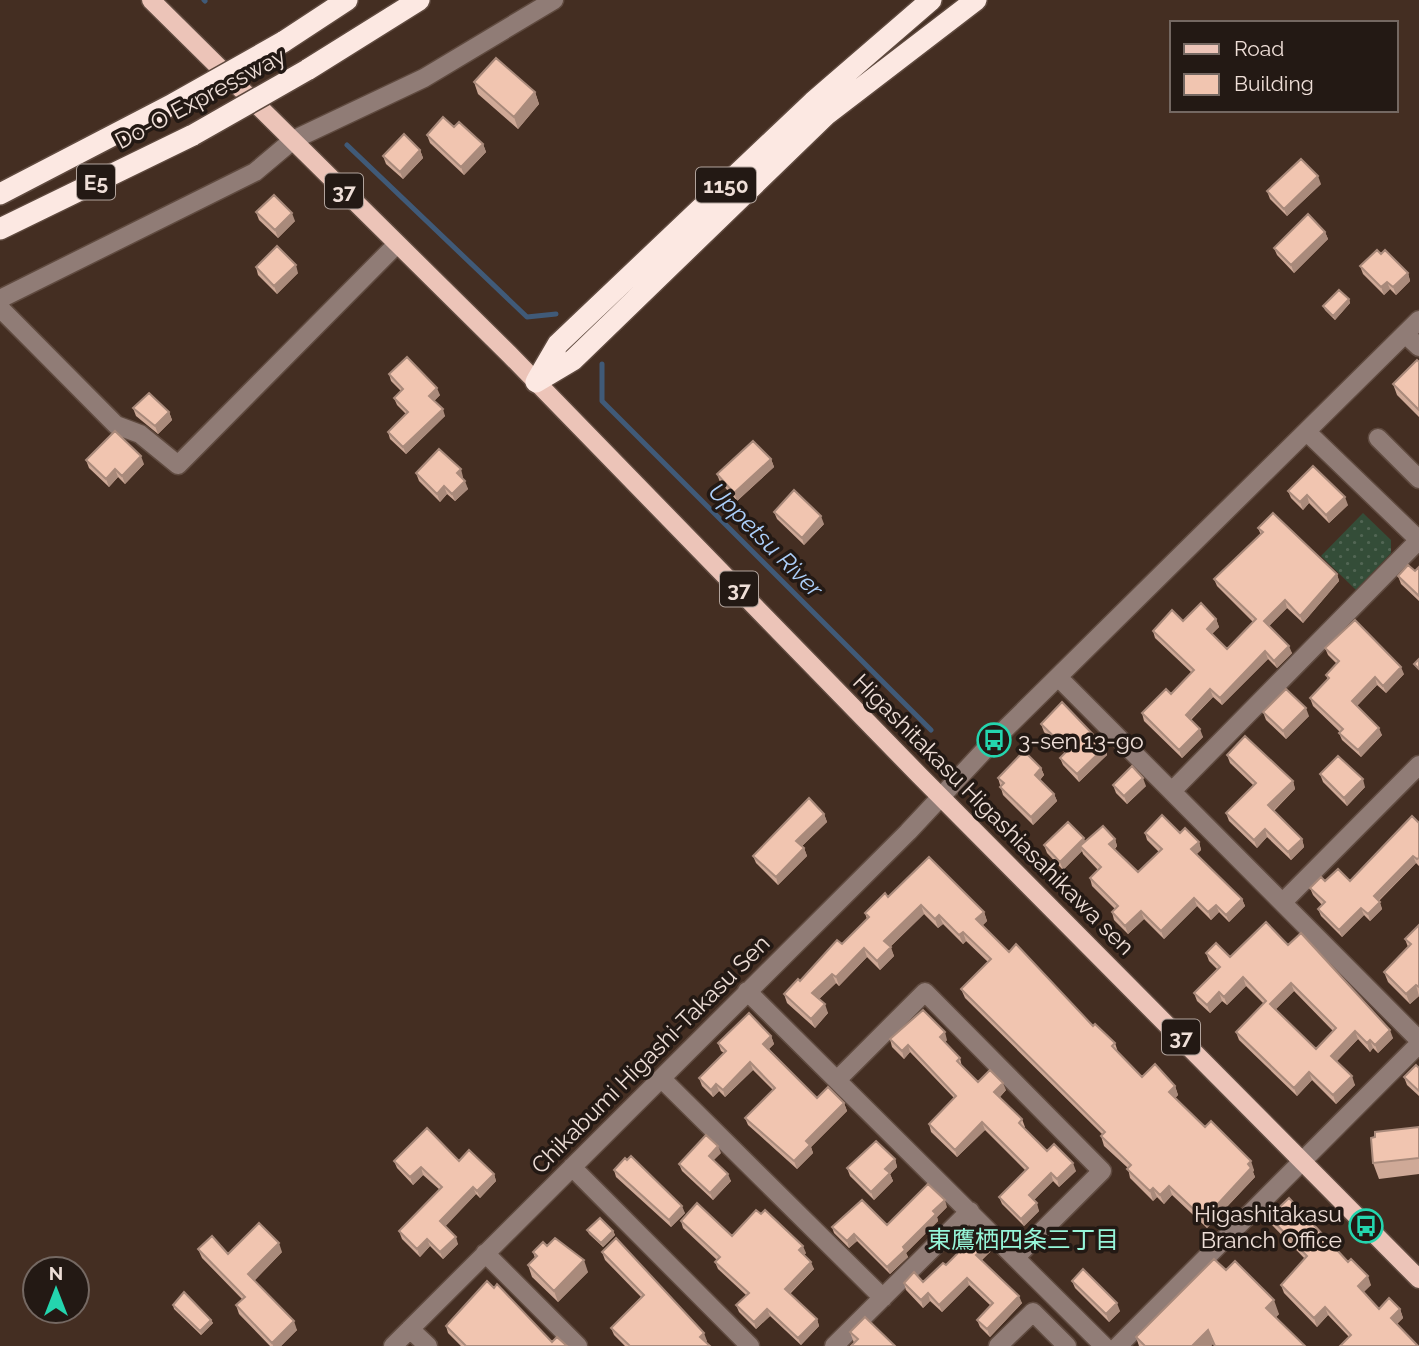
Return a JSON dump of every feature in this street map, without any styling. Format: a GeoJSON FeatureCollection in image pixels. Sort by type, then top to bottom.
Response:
{"type":"FeatureCollection","features":[{"type":"Feature","properties":{"kind":"highway"},"geometry":{"type":"LineString","coordinates":[[283,41],[340,0]]}},
{"type":"Feature","properties":{"kind":"highway","name":"Do-O Expressway"},"geometry":{"type":"LineString","coordinates":[[0,194],[175,103],[283,41],[347,0]]}},
{"type":"Feature","properties":{"kind":"highway","name":"Do-O Expressway"},"geometry":{"type":"LineString","coordinates":[[0,229],[193,135],[307,70],[419,0]]}},
{"type":"Feature","properties":{"kind":"highway","name":"1150"},"geometry":{"type":"LineString","coordinates":[[536,382],[558,344],[813,102],[931,0]]}},
{"type":"Feature","properties":{"kind":"highway","name":"1150"},"geometry":{"type":"LineString","coordinates":[[536,382],[573,360],[826,115],[976,0]]}},
{"type":"Feature","properties":{"kind":"main road","name":"37"},"geometry":{"type":"LineString","coordinates":[[151,0],[536,382]]}},
{"type":"Feature","properties":{"kind":"main road","name":"Higashitakasu Higashiasahikawa sen"},"geometry":{"type":"LineString","coordinates":[[536,382],[941,797],[1419,1279]]}},
{"type":"Feature","properties":{"kind":"street"},"geometry":{"type":"LineString","coordinates":[[0,299],[255,172],[293,140],[424,78],[554,0]]}},
{"type":"Feature","properties":{"kind":"street"},"geometry":{"type":"LineString","coordinates":[[0,308],[116,425],[140,434],[177,465],[397,244]]}},
{"type":"Feature","properties":{"kind":"street","name":"Chikabumi Higashi-Takasu Sen"},"geometry":{"type":"LineString","coordinates":[[393,1346],[662,1079],[1058,677],[1308,433],[1419,320]]}},
{"type":"Feature","properties":{"kind":"street"},"geometry":{"type":"LineString","coordinates":[[1405,334],[1419,347]]}},
{"type":"Feature","properties":{"kind":"street"},"geometry":{"type":"LineString","coordinates":[[1173,790],[1419,540],[1308,433]]}},
{"type":"Feature","properties":{"kind":"street"},"geometry":{"type":"LineString","coordinates":[[1378,438],[1419,479]]}},
{"type":"Feature","properties":{"kind":"street"},"geometry":{"type":"LineString","coordinates":[[1058,677],[1284,901],[1419,1042],[1118,1346]]}},
{"type":"Feature","properties":{"kind":"street"},"geometry":{"type":"LineString","coordinates":[[1284,901],[1419,765]]}},
{"type":"Feature","properties":{"kind":"street"},"geometry":{"type":"LineString","coordinates":[[747,991],[1104,1346]]}},
{"type":"Feature","properties":{"kind":"street"},"geometry":{"type":"LineString","coordinates":[[837,1080],[925,992],[1102,1171],[1016,1257]]}},
{"type":"Feature","properties":{"kind":"street"},"geometry":{"type":"LineString","coordinates":[[662,1079],[883,1298]]}},
{"type":"Feature","properties":{"kind":"street"},"geometry":{"type":"LineString","coordinates":[[572,1167],[750,1346]]}},
{"type":"Feature","properties":{"kind":"street"},"geometry":{"type":"LineString","coordinates":[[834,1346],[970,1212]]}},
{"type":"Feature","properties":{"kind":"street"},"geometry":{"type":"LineString","coordinates":[[485,1253],[578,1346]]}},
{"type":"Feature","properties":{"kind":"street"},"geometry":{"type":"LineString","coordinates":[[1045,1323],[1063,1304]]}},
{"type":"Feature","properties":{"kind":"street"},"geometry":{"type":"LineString","coordinates":[[998,1346],[1033,1312],[1066,1346]]}},
{"type":"Feature","properties":{"kind":"street"},"geometry":{"type":"LineString","coordinates":[[410,1329],[428,1346]]}},
{"type":"Feature","properties":{"kind":"green space"},"geometry":{"type":"Polygon","coordinates":[[[1363,513],[1391,540],[1391,553],[1356,590],[1321,556],[1363,513]]]}},
{"type":"Feature","properties":{"kind":"building"},"geometry":{"type":"Polygon","coordinates":[[[496,58],[535,92],[514,117],[474,82],[496,58]]]}},
{"type":"Feature","properties":{"kind":"building"},"geometry":{"type":"Polygon","coordinates":[[[443,117],[454,127],[459,122],[483,144],[461,167],[427,135],[443,117]]]}},
{"type":"Feature","properties":{"kind":"building"},"geometry":{"type":"Polygon","coordinates":[[[404,134],[420,150],[400,172],[383,156],[404,134]]]}},
{"type":"Feature","properties":{"kind":"building"},"geometry":{"type":"Polygon","coordinates":[[[1301,159],[1318,176],[1284,209],[1267,191],[1301,159]]]}},
{"type":"Feature","properties":{"kind":"building"},"geometry":{"type":"Polygon","coordinates":[[[274,195],[292,213],[275,230],[256,212],[274,195]]]}},
{"type":"Feature","properties":{"kind":"building"},"geometry":{"type":"Polygon","coordinates":[[[1308,214],[1325,232],[1291,265],[1274,248],[1308,214]]]}},
{"type":"Feature","properties":{"kind":"building"},"geometry":{"type":"Polygon","coordinates":[[[277,246],[296,265],[274,286],[256,267],[277,246]]]}},
{"type":"Feature","properties":{"kind":"building"},"geometry":{"type":"Polygon","coordinates":[[[1377,250],[1381,254],[1385,250],[1408,273],[1393,287],[1387,282],[1381,287],[1360,266],[1377,250]]]}},
{"type":"Feature","properties":{"kind":"building"},"geometry":{"type":"Polygon","coordinates":[[[1339,290],[1349,299],[1333,316],[1323,306],[1339,290]]]}},
{"type":"Feature","properties":{"kind":"building"},"geometry":{"type":"Polygon","coordinates":[[[407,357],[437,388],[429,396],[443,409],[403,447],[388,432],[408,412],[394,398],[403,389],[389,374],[407,357]]]}},
{"type":"Feature","properties":{"kind":"building"},"geometry":{"type":"Polygon","coordinates":[[[1417,360],[1419,362],[1419,410],[1393,384],[1417,360]]]}},
{"type":"Feature","properties":{"kind":"building"},"geometry":{"type":"Polygon","coordinates":[[[149,393],[169,412],[155,426],[133,408],[149,393]]]}},
{"type":"Feature","properties":{"kind":"building"},"geometry":{"type":"Polygon","coordinates":[[[115,431],[141,456],[122,476],[115,469],[106,479],[86,460],[115,431]]]}},
{"type":"Feature","properties":{"kind":"building"},"geometry":{"type":"Polygon","coordinates":[[[753,441],[771,459],[734,493],[717,474],[753,441]]]}},
{"type":"Feature","properties":{"kind":"building"},"geometry":{"type":"Polygon","coordinates":[[[439,449],[461,469],[457,473],[465,481],[452,494],[444,486],[437,494],[416,473],[439,449]]]}},
{"type":"Feature","properties":{"kind":"building"},"geometry":{"type":"Polygon","coordinates":[[[1313,466],[1345,497],[1326,515],[1307,495],[1300,502],[1288,491],[1313,466]]]}},
{"type":"Feature","properties":{"kind":"building"},"geometry":{"type":"Polygon","coordinates":[[[794,490],[821,516],[802,538],[774,512],[794,490]]]}},
{"type":"Feature","properties":{"kind":"building"},"geometry":{"type":"Polygon","coordinates":[[[1273,513],[1337,574],[1300,616],[1285,600],[1264,621],[1289,646],[1274,661],[1265,651],[1220,698],[1210,689],[1186,715],[1200,729],[1179,750],[1142,713],[1166,689],[1171,694],[1194,670],[1153,631],[1172,610],[1183,621],[1201,603],[1216,619],[1207,629],[1227,649],[1256,619],[1214,579],[1263,532],[1258,528],[1273,513]]]}},
{"type":"Feature","properties":{"kind":"building"},"geometry":{"type":"Polygon","coordinates":[[[1408,565],[1415,571],[1419,567],[1419,596],[1398,576],[1408,565]]]}},
{"type":"Feature","properties":{"kind":"building"},"geometry":{"type":"Polygon","coordinates":[[[1355,620],[1401,667],[1383,686],[1375,677],[1352,701],[1379,728],[1358,750],[1339,733],[1343,729],[1310,698],[1329,678],[1326,675],[1339,661],[1325,648],[1355,620]]]}},
{"type":"Feature","properties":{"kind":"building"},"geometry":{"type":"Polygon","coordinates":[[[1286,689],[1306,708],[1283,731],[1263,712],[1286,689]]]}},
{"type":"Feature","properties":{"kind":"building"},"geometry":{"type":"Polygon","coordinates":[[[1062,702],[1105,747],[1077,774],[1060,758],[1068,750],[1041,724],[1062,702]]]}},
{"type":"Feature","properties":{"kind":"building"},"geometry":{"type":"Polygon","coordinates":[[[1245,736],[1293,781],[1268,805],[1302,839],[1288,852],[1265,829],[1254,840],[1226,813],[1256,783],[1227,755],[1245,736]]]}},
{"type":"Feature","properties":{"kind":"building"},"geometry":{"type":"Polygon","coordinates":[[[1024,751],[1041,768],[1035,775],[1054,794],[1031,817],[1000,787],[1004,783],[998,778],[1024,751]]]}},
{"type":"Feature","properties":{"kind":"building"},"geometry":{"type":"Polygon","coordinates":[[[1338,756],[1363,779],[1344,798],[1320,774],[1338,756]]]}},
{"type":"Feature","properties":{"kind":"building"},"geometry":{"type":"Polygon","coordinates":[[[1132,766],[1143,778],[1124,796],[1113,785],[1132,766]]]}},
{"type":"Feature","properties":{"kind":"building"},"geometry":{"type":"Polygon","coordinates":[[[809,798],[824,814],[796,841],[804,848],[776,877],[753,856],[809,798]]]}},
{"type":"Feature","properties":{"kind":"building"},"geometry":{"type":"Polygon","coordinates":[[[1162,815],[1180,833],[1185,828],[1199,842],[1191,849],[1242,899],[1226,915],[1216,905],[1208,912],[1194,898],[1161,931],[1141,911],[1125,926],[1112,912],[1118,906],[1090,878],[1101,867],[1080,846],[1103,826],[1115,839],[1109,844],[1138,872],[1162,849],[1145,833],[1162,815]]]}},
{"type":"Feature","properties":{"kind":"building"},"geometry":{"type":"Polygon","coordinates":[[[1412,816],[1419,823],[1419,858],[1413,856],[1374,896],[1380,902],[1368,914],[1361,908],[1339,930],[1318,909],[1325,902],[1310,888],[1321,877],[1325,881],[1338,869],[1350,881],[1412,816]]]}},
{"type":"Feature","properties":{"kind":"building"},"geometry":{"type":"Polygon","coordinates":[[[1068,822],[1084,838],[1060,862],[1044,845],[1068,822]]]}},
{"type":"Feature","properties":{"kind":"building"},"geometry":{"type":"Polygon","coordinates":[[[929,857],[984,912],[976,919],[1009,952],[1016,944],[1093,1026],[1095,1024],[1115,1043],[1112,1046],[1142,1077],[1155,1064],[1175,1086],[1169,1092],[1205,1127],[1211,1121],[1251,1161],[1248,1164],[1251,1168],[1204,1219],[1169,1186],[1160,1195],[1153,1188],[1150,1191],[1127,1169],[1131,1165],[1101,1136],[1105,1132],[961,989],[991,959],[963,932],[959,935],[939,915],[935,919],[921,905],[884,941],[891,947],[877,961],[864,948],[836,977],[832,974],[812,993],[825,1004],[811,1019],[784,994],[798,979],[800,981],[837,940],[842,944],[869,917],[865,913],[885,893],[888,897],[929,857]]]}},
{"type":"Feature","properties":{"kind":"building"},"geometry":{"type":"Polygon","coordinates":[[[1266,922],[1288,945],[1301,933],[1390,1030],[1375,1045],[1370,1040],[1367,1043],[1355,1031],[1331,1056],[1352,1076],[1333,1095],[1309,1072],[1294,1088],[1236,1032],[1266,1001],[1243,977],[1224,997],[1219,992],[1207,1005],[1194,993],[1220,967],[1206,953],[1216,943],[1230,957],[1266,922]],[[1291,983],[1270,1004],[1316,1049],[1336,1028],[1291,983]]]}},
{"type":"Feature","properties":{"kind":"building"},"geometry":{"type":"Polygon","coordinates":[[[1419,925],[1419,987],[1416,985],[1406,994],[1384,972],[1411,944],[1405,939],[1419,925]]]}},
{"type":"Feature","properties":{"kind":"building"},"geometry":{"type":"Polygon","coordinates":[[[923,1010],[945,1032],[940,1037],[960,1058],[957,1061],[978,1082],[990,1070],[1003,1083],[994,1092],[1022,1119],[1019,1123],[1047,1151],[1054,1144],[1073,1163],[1057,1179],[1051,1173],[1029,1195],[1037,1203],[1021,1219],[999,1197],[1028,1168],[982,1122],[955,1150],[929,1124],[956,1096],[908,1045],[902,1051],[890,1039],[923,1010]]]}},
{"type":"Feature","properties":{"kind":"building"},"geometry":{"type":"Polygon","coordinates":[[[749,1013],[771,1036],[763,1044],[817,1098],[828,1087],[844,1103],[806,1141],[810,1145],[794,1161],[745,1118],[775,1088],[750,1062],[723,1090],[716,1084],[711,1090],[699,1078],[726,1051],[718,1043],[749,1013]]]}},
{"type":"Feature","properties":{"kind":"building"},"geometry":{"type":"Polygon","coordinates":[[[1416,1065],[1419,1068],[1419,1091],[1404,1077],[1416,1065]]]}},
{"type":"Feature","properties":{"kind":"building"},"geometry":{"type":"Polygon","coordinates":[[[1419,1127],[1419,1158],[1373,1163],[1371,1138],[1375,1137],[1375,1132],[1419,1127]]]}},
{"type":"Feature","properties":{"kind":"building"},"geometry":{"type":"Polygon","coordinates":[[[427,1128],[459,1161],[469,1150],[494,1174],[477,1191],[473,1187],[440,1221],[456,1237],[440,1252],[427,1239],[417,1249],[399,1231],[442,1187],[421,1167],[410,1177],[394,1161],[427,1128]]]}},
{"type":"Feature","properties":{"kind":"building"},"geometry":{"type":"Polygon","coordinates":[[[706,1135],[718,1146],[709,1156],[728,1174],[710,1193],[679,1164],[706,1135]]]}},
{"type":"Feature","properties":{"kind":"building"},"geometry":{"type":"Polygon","coordinates":[[[876,1141],[895,1159],[885,1169],[890,1173],[871,1192],[847,1168],[876,1141]]]}},
{"type":"Feature","properties":{"kind":"building"},"geometry":{"type":"Polygon","coordinates":[[[631,1156],[682,1206],[669,1220],[614,1170],[625,1158],[627,1160],[631,1156]]]}},
{"type":"Feature","properties":{"kind":"building"},"geometry":{"type":"Polygon","coordinates":[[[928,1184],[945,1200],[933,1211],[936,1214],[903,1247],[905,1250],[887,1267],[854,1234],[847,1241],[832,1227],[862,1200],[887,1225],[928,1184]]]}},
{"type":"Feature","properties":{"kind":"building"},"geometry":{"type":"Polygon","coordinates":[[[1289,1198],[1348,1262],[1351,1259],[1368,1276],[1358,1286],[1379,1309],[1389,1298],[1400,1309],[1391,1318],[1418,1346],[1340,1346],[1351,1335],[1325,1307],[1314,1318],[1281,1285],[1307,1256],[1269,1217],[1289,1198]]]}},
{"type":"Feature","properties":{"kind":"building"},"geometry":{"type":"Polygon","coordinates":[[[697,1203],[732,1236],[756,1210],[761,1214],[765,1210],[803,1246],[799,1250],[811,1262],[785,1289],[817,1319],[798,1338],[767,1309],[754,1322],[736,1305],[749,1293],[715,1262],[720,1257],[681,1221],[697,1203]]]}},
{"type":"Feature","properties":{"kind":"building"},"geometry":{"type":"Polygon","coordinates":[[[600,1218],[613,1231],[601,1243],[587,1230],[600,1218]]]}},
{"type":"Feature","properties":{"kind":"building"},"geometry":{"type":"Polygon","coordinates":[[[259,1223],[279,1243],[248,1274],[294,1321],[272,1343],[236,1305],[245,1297],[198,1249],[212,1236],[228,1254],[259,1223]]]}},
{"type":"Feature","properties":{"kind":"building"},"geometry":{"type":"Polygon","coordinates":[[[978,1233],[988,1244],[976,1255],[1019,1296],[987,1329],[977,1320],[993,1303],[967,1278],[939,1305],[928,1293],[921,1300],[904,1283],[914,1272],[923,1282],[943,1263],[946,1265],[978,1233]]]}},
{"type":"Feature","properties":{"kind":"building"},"geometry":{"type":"Polygon","coordinates":[[[555,1238],[584,1260],[554,1291],[528,1265],[537,1256],[533,1252],[543,1242],[547,1246],[555,1238]]]}},
{"type":"Feature","properties":{"kind":"building"},"geometry":{"type":"Polygon","coordinates":[[[616,1238],[704,1333],[700,1337],[710,1346],[630,1346],[611,1328],[644,1295],[602,1252],[616,1238]]]}},
{"type":"Feature","properties":{"kind":"building"},"geometry":{"type":"Polygon","coordinates":[[[1214,1259],[1226,1270],[1235,1261],[1274,1300],[1266,1308],[1305,1346],[1215,1346],[1208,1330],[1192,1346],[1145,1346],[1136,1337],[1214,1259]]]}},
{"type":"Feature","properties":{"kind":"building"},"geometry":{"type":"Polygon","coordinates":[[[1083,1269],[1117,1303],[1106,1314],[1072,1281],[1083,1269]]]}},
{"type":"Feature","properties":{"kind":"building"},"geometry":{"type":"Polygon","coordinates":[[[487,1281],[494,1288],[497,1284],[552,1342],[557,1337],[567,1346],[466,1346],[446,1326],[487,1281]]]}},
{"type":"Feature","properties":{"kind":"building"},"geometry":{"type":"Polygon","coordinates":[[[184,1292],[211,1320],[200,1331],[173,1305],[184,1292]]]}},
{"type":"Feature","properties":{"kind":"building"},"geometry":{"type":"Polygon","coordinates":[[[865,1317],[895,1346],[851,1346],[858,1339],[850,1332],[865,1317]]]}},
{"type":"Feature","properties":{"kind":"waterway","name":"Uppetsu River"},"geometry":{"type":"LineString","coordinates":[[347,145],[527,317],[556,314]]}},
{"type":"Feature","properties":{"kind":"waterway","name":"Uppetsu River"},"geometry":{"type":"LineString","coordinates":[[602,364],[602,401],[931,730]]}},
{"type":"Feature","properties":{"kind":"place","name":"3-sen 13-go"},"geometry":{"type":"Point","coordinates":[994,740]}},
{"type":"Feature","properties":{"kind":"place","name":"Higashitakasu Branch Office"},"geometry":{"type":"Point","coordinates":[1366,1226]}},
{"type":"Feature","properties":{"kind":"district","name":"東鷹栖四条三丁目"},"geometry":{"type":"Point","coordinates":[1023,1239]}}]}
